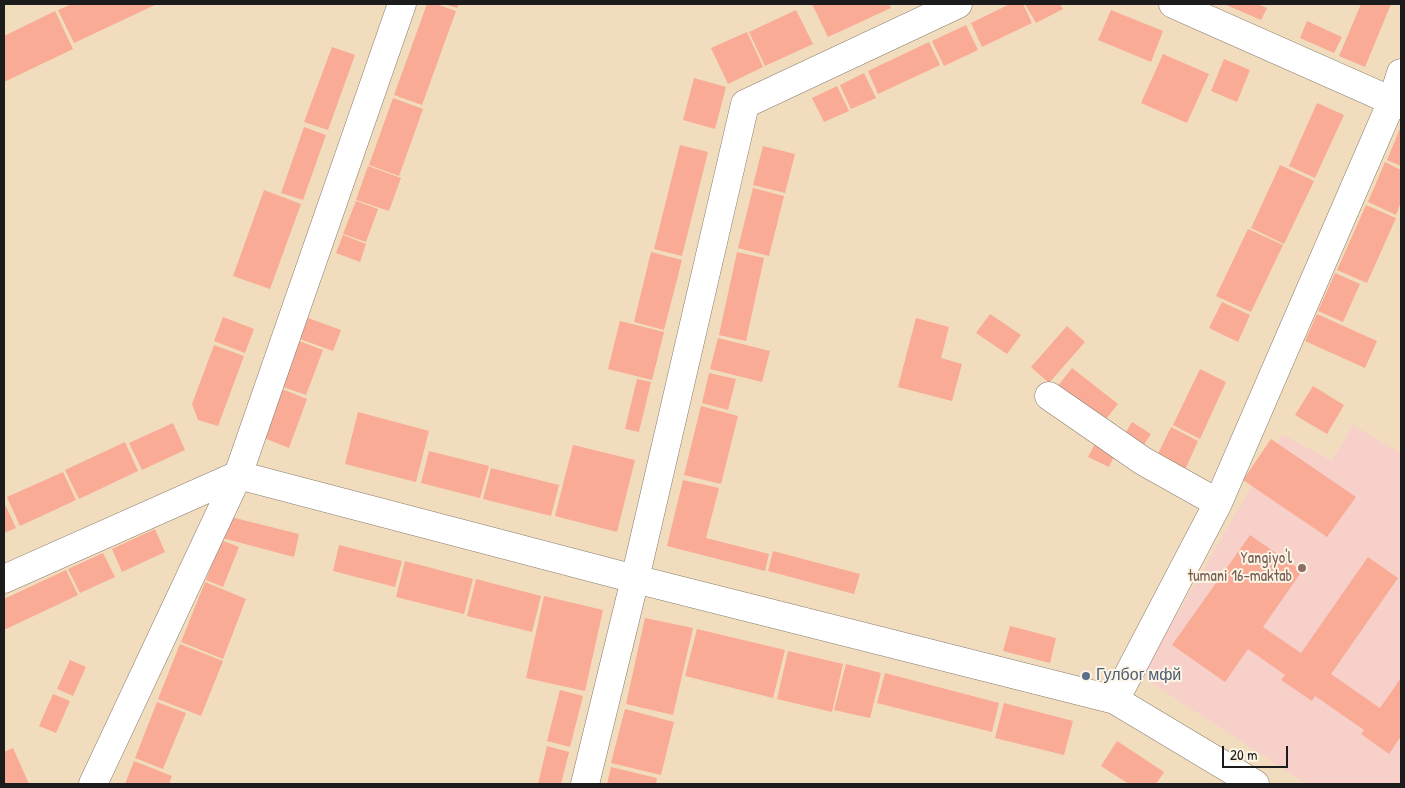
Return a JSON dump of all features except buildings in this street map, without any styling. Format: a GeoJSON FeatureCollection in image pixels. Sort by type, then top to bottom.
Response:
{"type":"FeatureCollection","features":[{"type":"Feature","properties":{"kind":"street"},"geometry":{"type":"LineString","coordinates":[[93,784],[238,475],[402,4]]}},
{"type":"Feature","properties":{"kind":"street"},"geometry":{"type":"LineString","coordinates":[[585,784],[635,579],[745,104],[958,4]]}},
{"type":"Feature","properties":{"kind":"street"},"geometry":{"type":"LineString","coordinates":[[1173,4],[1396,103]]}},
{"type":"Feature","properties":{"kind":"street"},"geometry":{"type":"LineString","coordinates":[[1115,700],[1218,503],[1396,103],[1401,73]]}},
{"type":"Feature","properties":{"kind":"street"},"geometry":{"type":"LineString","coordinates":[[1049,396],[1143,461],[1218,503]]}},
{"type":"Feature","properties":{"kind":"street"},"geometry":{"type":"LineString","coordinates":[[4,579],[238,475],[635,579],[1115,700],[1254,784]]}},
{"type":"Feature","properties":{"kind":"shaded area","name":"Yangiyo'l tumani 16-maktab"},"geometry":{"type":"Polygon","coordinates":[[[1353,425],[1401,453],[1401,784],[1306,784],[1141,676],[1282,434],[1332,461],[1353,425]]]}},
{"type":"Feature","properties":{"kind":"place","name":"Yangiyo'l tumani 16-maktab"},"geometry":{"type":"Point","coordinates":[1302,568]}},
{"type":"Feature","properties":{"kind":"place","name":"Гулбог мфй"},"geometry":{"type":"Point","coordinates":[1086,676]}}]}
